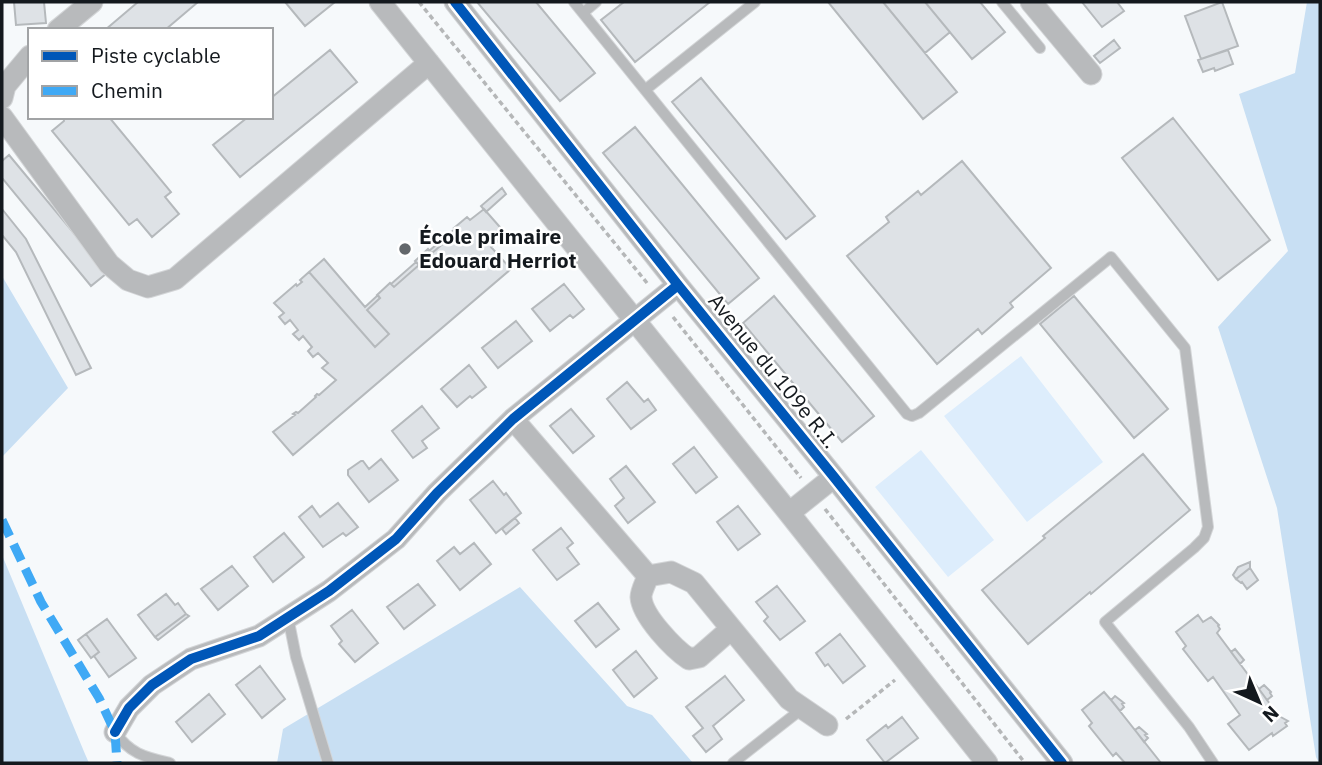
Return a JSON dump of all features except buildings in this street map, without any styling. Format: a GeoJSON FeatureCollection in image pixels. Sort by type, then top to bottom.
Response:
{"type":"FeatureCollection","features":[{"type":"Feature","properties":{"kind":"street"},"geometry":{"type":"LineString","coordinates":[[380,2],[987,763]]}},
{"type":"Feature","properties":{"kind":"street","name":"Avenue du 109e R.I."},"geometry":{"type":"LineString","coordinates":[[455,2],[678,285],[1062,763]]}},
{"type":"Feature","properties":{"kind":"street"},"geometry":{"type":"LineString","coordinates":[[1031,2],[1091,74]]}},
{"type":"Feature","properties":{"kind":"street"},"geometry":{"type":"LineString","coordinates":[[60,28],[80,6]]}},
{"type":"Feature","properties":{"kind":"street"},"geometry":{"type":"LineString","coordinates":[[2,98],[5,86],[28,58]]}},
{"type":"Feature","properties":{"kind":"street"},"geometry":{"type":"LineString","coordinates":[[2,117],[109,264],[128,280],[148,287],[175,279],[429,63]]}},
{"type":"Feature","properties":{"kind":"street"},"geometry":{"type":"LineString","coordinates":[[116,732],[130,708],[152,685],[191,659],[258,636],[329,591],[396,539],[437,493],[513,419],[678,285]]}},
{"type":"Feature","properties":{"kind":"street"},"geometry":{"type":"LineString","coordinates":[[513,419],[648,576]]}},
{"type":"Feature","properties":{"kind":"street"},"geometry":{"type":"LineString","coordinates":[[789,513],[834,477]]}},
{"type":"Feature","properties":{"kind":"street"},"geometry":{"type":"LineString","coordinates":[[648,576],[671,572],[694,583],[789,699],[827,725]]}},
{"type":"Feature","properties":{"kind":"street"},"geometry":{"type":"LineString","coordinates":[[648,576],[641,596],[647,615],[688,659],[699,657],[731,629]]}},
{"type":"Feature","properties":{"kind":"lane"},"geometry":{"type":"LineString","coordinates":[[574,2],[907,414],[912,416],[919,413],[1111,257],[1185,348],[1208,527],[1205,538],[1105,622],[1189,727],[1213,763]]}},
{"type":"Feature","properties":{"kind":"lane"},"geometry":{"type":"LineString","coordinates":[[583,13],[596,2]]}},
{"type":"Feature","properties":{"kind":"lane"},"geometry":{"type":"LineString","coordinates":[[645,90],[755,2]]}},
{"type":"Feature","properties":{"kind":"lane"},"geometry":{"type":"LineString","coordinates":[[1002,2],[1040,48]]}},
{"type":"Feature","properties":{"kind":"lane"},"geometry":{"type":"LineString","coordinates":[[288,617],[296,657],[328,763]]}},
{"type":"Feature","properties":{"kind":"lane"},"geometry":{"type":"LineString","coordinates":[[733,763],[803,708]]}},
{"type":"Feature","properties":{"kind":"lane"},"geometry":{"type":"LineString","coordinates":[[116,732],[123,744],[140,756],[170,763]]}},
{"type":"Feature","properties":{"kind":"path"},"geometry":{"type":"LineString","coordinates":[[419,2],[660,300],[1025,763]]}},
{"type":"Feature","properties":{"kind":"path"},"geometry":{"type":"LineString","coordinates":[[827,725],[840,723],[911,668]]}},
{"type":"Feature","properties":{"kind":"shaded area"},"geometry":{"type":"Polygon","coordinates":[[[1307,2],[1320,2],[1320,763],[1316,757],[1277,508],[1218,327],[1288,251],[1239,94],[1295,73],[1307,2]]]}},
{"type":"Feature","properties":{"kind":"shaded area"},"geometry":{"type":"Polygon","coordinates":[[[2,276],[68,388],[2,457],[2,276]]]}},
{"type":"Feature","properties":{"kind":"shaded area"},"geometry":{"type":"Polygon","coordinates":[[[1021,356],[1103,462],[1027,522],[944,416],[1021,356]]]}},
{"type":"Feature","properties":{"kind":"shaded area"},"geometry":{"type":"Polygon","coordinates":[[[921,450],[994,540],[948,577],[875,487],[921,450]]]}},
{"type":"Feature","properties":{"kind":"shaded area"},"geometry":{"type":"Polygon","coordinates":[[[2,555],[85,754],[89,763],[2,763],[2,555]]]}},
{"type":"Feature","properties":{"kind":"shaded area"},"geometry":{"type":"Polygon","coordinates":[[[520,587],[627,706],[652,715],[693,763],[277,763],[283,729],[520,587]]]}},
{"type":"Feature","properties":{"kind":"marked path"},"geometry":{"type":"LineString","coordinates":[[2,520],[41,602],[99,698],[115,732],[117,763]]}},
{"type":"Feature","properties":{"kind":"cycle path"},"geometry":{"type":"LineString","coordinates":[[455,2],[678,285],[1062,763]]}},
{"type":"Feature","properties":{"kind":"cycle path"},"geometry":{"type":"LineString","coordinates":[[115,732],[129,708],[152,685],[191,659],[259,636],[329,591],[396,539],[437,493],[513,419],[678,285]]}},
{"type":"Feature","properties":{"kind":"place","name":"École primaire Edouard Herriot"},"geometry":{"type":"Point","coordinates":[405,249]}}]}
